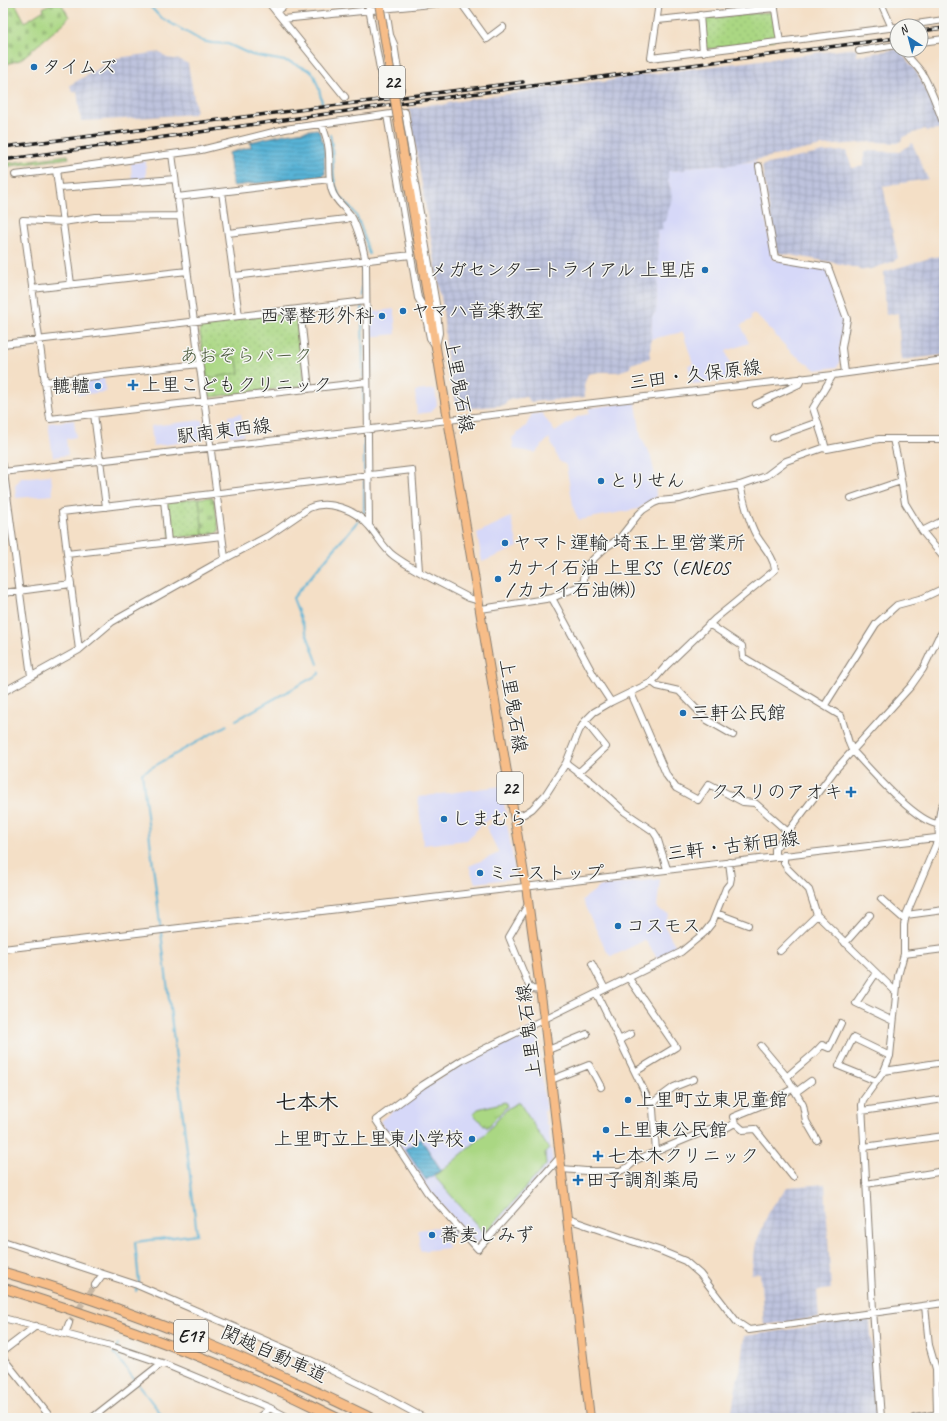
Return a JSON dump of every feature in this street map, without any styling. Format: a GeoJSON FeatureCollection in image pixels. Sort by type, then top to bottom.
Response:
{"type":"FeatureCollection","features":[{"type":"Feature","properties":{"kind":"highway","name":"関越自動車道"},"geometry":{"type":"LineString","coordinates":[[3,1272],[108,1305],[198,1339],[260,1365],[371,1418]]}},
{"type":"Feature","properties":{"kind":"highway","name":"関越自動車道"},"geometry":{"type":"LineString","coordinates":[[3,1288],[100,1318],[200,1356],[337,1418]]}},
{"type":"Feature","properties":{"kind":"main road","name":"上里鬼石線"},"geometry":{"type":"LineString","coordinates":[[378,3],[526,886],[552,1080],[590,1418]]}},
{"type":"Feature","properties":{"kind":"street"},"geometry":{"type":"LineString","coordinates":[[269,3],[345,97]]}},
{"type":"Feature","properties":{"kind":"street"},"geometry":{"type":"LineString","coordinates":[[276,12],[287,3]]}},
{"type":"Feature","properties":{"kind":"street"},"geometry":{"type":"LineString","coordinates":[[368,3],[384,92],[401,89],[394,44],[390,35],[386,6]]}},
{"type":"Feature","properties":{"kind":"street"},"geometry":{"type":"LineString","coordinates":[[282,19],[369,10],[386,6],[441,3]]}},
{"type":"Feature","properties":{"kind":"street"},"geometry":{"type":"LineString","coordinates":[[461,3],[487,39],[503,27]]}},
{"type":"Feature","properties":{"kind":"street"},"geometry":{"type":"LineString","coordinates":[[659,3],[658,20],[651,58],[889,28]]}},
{"type":"Feature","properties":{"kind":"street"},"geometry":{"type":"LineString","coordinates":[[880,3],[889,18]]}},
{"type":"Feature","properties":{"kind":"street"},"geometry":{"type":"LineString","coordinates":[[658,20],[775,5],[780,42]]}},
{"type":"Feature","properties":{"kind":"street"},"geometry":{"type":"LineString","coordinates":[[700,15],[703,52]]}},
{"type":"Feature","properties":{"kind":"street"},"geometry":{"type":"LineString","coordinates":[[929,22],[944,20]]}},
{"type":"Feature","properties":{"kind":"street"},"geometry":{"type":"LineString","coordinates":[[929,41],[944,39]]}},
{"type":"Feature","properties":{"kind":"street"},"geometry":{"type":"LineString","coordinates":[[859,51],[889,46]]}},
{"type":"Feature","properties":{"kind":"street"},"geometry":{"type":"LineString","coordinates":[[909,58],[923,74],[938,105],[944,125]]}},
{"type":"Feature","properties":{"kind":"street"},"geometry":{"type":"LineString","coordinates":[[15,175],[201,150],[285,130],[406,112],[412,151],[411,161],[437,310],[439,333],[436,346]]}},
{"type":"Feature","properties":{"kind":"street"},"geometry":{"type":"LineString","coordinates":[[387,115],[418,298],[424,308],[430,338],[436,346]]}},
{"type":"Feature","properties":{"kind":"street"},"geometry":{"type":"LineString","coordinates":[[322,124],[328,146],[332,192],[336,199],[351,216],[366,261],[369,525]]}},
{"type":"Feature","properties":{"kind":"street"},"geometry":{"type":"LineString","coordinates":[[172,154],[225,558]]}},
{"type":"Feature","properties":{"kind":"street"},"geometry":{"type":"LineString","coordinates":[[759,166],[775,258],[828,267],[847,319],[842,348],[845,373]]}},
{"type":"Feature","properties":{"kind":"street"},"geometry":{"type":"LineString","coordinates":[[56,170],[71,284]]}},
{"type":"Feature","properties":{"kind":"street"},"geometry":{"type":"LineString","coordinates":[[58,188],[175,179]]}},
{"type":"Feature","properties":{"kind":"street"},"geometry":{"type":"LineString","coordinates":[[178,197],[330,179]]}},
{"type":"Feature","properties":{"kind":"street"},"geometry":{"type":"LineString","coordinates":[[222,192],[239,316]]}},
{"type":"Feature","properties":{"kind":"street"},"geometry":{"type":"LineString","coordinates":[[180,216],[96,217],[63,222],[23,220],[50,420],[367,382]]}},
{"type":"Feature","properties":{"kind":"street"},"geometry":{"type":"LineString","coordinates":[[228,233],[346,219],[351,216]]}},
{"type":"Feature","properties":{"kind":"street"},"geometry":{"type":"LineString","coordinates":[[234,276],[411,255]]}},
{"type":"Feature","properties":{"kind":"street"},"geometry":{"type":"LineString","coordinates":[[32,289],[187,270]]}},
{"type":"Feature","properties":{"kind":"street"},"geometry":{"type":"LineString","coordinates":[[3,344],[366,301]]}},
{"type":"Feature","properties":{"kind":"street"},"geometry":{"type":"LineString","coordinates":[[300,309],[309,389]]}},
{"type":"Feature","properties":{"kind":"street","name":"三田・久保原線"},"geometry":{"type":"LineString","coordinates":[[448,419],[833,375],[944,360]]}},
{"type":"Feature","properties":{"kind":"street"},"geometry":{"type":"LineString","coordinates":[[44,382],[199,364]]}},
{"type":"Feature","properties":{"kind":"street"},"geometry":{"type":"LineString","coordinates":[[823,448],[825,446],[814,408],[833,375]]}},
{"type":"Feature","properties":{"kind":"street"},"geometry":{"type":"LineString","coordinates":[[756,404],[799,384],[802,378]]}},
{"type":"Feature","properties":{"kind":"street"},"geometry":{"type":"LineString","coordinates":[[94,414],[106,507]]}},
{"type":"Feature","properties":{"kind":"street","name":"駅南東西線"},"geometry":{"type":"LineString","coordinates":[[3,472],[448,419]]}},
{"type":"Feature","properties":{"kind":"street"},"geometry":{"type":"LineString","coordinates":[[773,438],[818,422]]}},
{"type":"Feature","properties":{"kind":"street"},"geometry":{"type":"LineString","coordinates":[[3,692],[79,650],[112,622],[225,558],[268,536],[307,509],[316,505],[323,504],[332,506],[350,511],[359,516],[369,525],[386,549],[394,556],[480,605],[552,598],[582,584],[584,580],[585,567],[606,548],[619,539],[643,510],[654,503],[659,501],[680,499],[703,492],[740,485],[766,476],[786,461],[823,448],[827,449],[879,439],[944,439]]}},
{"type":"Feature","properties":{"kind":"street"},"geometry":{"type":"LineString","coordinates":[[893,439],[905,503],[922,531],[944,558]]}},
{"type":"Feature","properties":{"kind":"street"},"geometry":{"type":"LineString","coordinates":[[3,464],[31,676]]}},
{"type":"Feature","properties":{"kind":"street"},"geometry":{"type":"LineString","coordinates":[[79,650],[62,512],[412,470],[419,571]]}},
{"type":"Feature","properties":{"kind":"street"},"geometry":{"type":"LineString","coordinates":[[851,498],[901,481]]}},
{"type":"Feature","properties":{"kind":"street"},"geometry":{"type":"LineString","coordinates":[[514,816],[524,814],[539,803],[566,763],[579,731],[585,721],[594,712],[652,682],[666,666],[709,624],[775,570],[774,562],[754,532],[740,485]]}},
{"type":"Feature","properties":{"kind":"street"},"geometry":{"type":"LineString","coordinates":[[164,500],[168,542]]}},
{"type":"Feature","properties":{"kind":"street"},"geometry":{"type":"LineString","coordinates":[[922,531],[944,520]]}},
{"type":"Feature","properties":{"kind":"street"},"geometry":{"type":"LineString","coordinates":[[67,554],[222,536]]}},
{"type":"Feature","properties":{"kind":"street"},"geometry":{"type":"LineString","coordinates":[[3,593],[71,584]]}},
{"type":"Feature","properties":{"kind":"street"},"geometry":{"type":"LineString","coordinates":[[825,705],[876,624],[897,605],[923,598],[944,588]]}},
{"type":"Feature","properties":{"kind":"street"},"geometry":{"type":"LineString","coordinates":[[552,598],[594,676],[611,702]]}},
{"type":"Feature","properties":{"kind":"street"},"geometry":{"type":"LineString","coordinates":[[709,624],[742,646],[743,657],[841,716],[848,743],[852,750],[904,805],[929,821],[938,824]]}},
{"type":"Feature","properties":{"kind":"street"},"geometry":{"type":"LineString","coordinates":[[776,856],[775,849],[823,785],[852,750],[911,686],[923,669],[938,638],[944,630]]}},
{"type":"Feature","properties":{"kind":"street"},"geometry":{"type":"LineString","coordinates":[[652,682],[656,686],[679,691],[708,720],[733,735]]}},
{"type":"Feature","properties":{"kind":"street"},"geometry":{"type":"LineString","coordinates":[[631,693],[667,776],[676,788],[698,800],[709,784],[743,802],[755,803],[788,832]]}},
{"type":"Feature","properties":{"kind":"street"},"geometry":{"type":"LineString","coordinates":[[578,773],[606,747],[585,721]]}},
{"type":"Feature","properties":{"kind":"street"},"geometry":{"type":"LineString","coordinates":[[566,763],[594,784],[625,812],[653,831],[657,837],[667,869]]}},
{"type":"Feature","properties":{"kind":"street"},"geometry":{"type":"LineString","coordinates":[[881,1418],[866,1184],[862,1111],[863,1100],[884,1071],[890,1056],[898,976],[904,954],[906,917],[941,837],[938,824],[941,807],[944,802]]}},
{"type":"Feature","properties":{"kind":"street","name":"三軒・古新田線"},"geometry":{"type":"LineString","coordinates":[[3,949],[941,837]]}},
{"type":"Feature","properties":{"kind":"street"},"geometry":{"type":"LineString","coordinates":[[784,855],[784,863],[787,868],[809,890],[817,915],[896,992]]}},
{"type":"Feature","properties":{"kind":"street"},"geometry":{"type":"LineString","coordinates":[[561,1156],[478,1249],[427,1192],[399,1149],[376,1120],[439,1074],[489,1046],[681,952],[708,929],[732,878],[729,862]]}},
{"type":"Feature","properties":{"kind":"street"},"geometry":{"type":"LineString","coordinates":[[881,899],[906,917],[944,910]]}},
{"type":"Feature","properties":{"kind":"street"},"geometry":{"type":"LineString","coordinates":[[528,903],[508,937],[529,986],[532,989],[541,990]]}},
{"type":"Feature","properties":{"kind":"street"},"geometry":{"type":"LineString","coordinates":[[716,913],[748,925]]}},
{"type":"Feature","properties":{"kind":"street"},"geometry":{"type":"LineString","coordinates":[[780,951],[817,915]]}},
{"type":"Feature","properties":{"kind":"street"},"geometry":{"type":"LineString","coordinates":[[845,943],[870,915]]}},
{"type":"Feature","properties":{"kind":"street"},"geometry":{"type":"LineString","coordinates":[[904,954],[944,949]]}},
{"type":"Feature","properties":{"kind":"street"},"geometry":{"type":"LineString","coordinates":[[592,964],[605,989]]}},
{"type":"Feature","properties":{"kind":"street"},"geometry":{"type":"LineString","coordinates":[[876,973],[856,1003],[893,1020]]}},
{"type":"Feature","properties":{"kind":"street"},"geometry":{"type":"LineString","coordinates":[[628,977],[676,1047],[634,1072]]}},
{"type":"Feature","properties":{"kind":"street"},"geometry":{"type":"LineString","coordinates":[[597,994],[651,1104],[654,1115],[656,1152]]}},
{"type":"Feature","properties":{"kind":"street"},"geometry":{"type":"LineString","coordinates":[[787,1077],[797,1067],[813,1056],[822,1045],[829,1048],[841,1023]]}},
{"type":"Feature","properties":{"kind":"street"},"geometry":{"type":"LineString","coordinates":[[548,1050],[587,1034]]}},
{"type":"Feature","properties":{"kind":"street"},"geometry":{"type":"LineString","coordinates":[[619,1040],[631,1034]]}},
{"type":"Feature","properties":{"kind":"street"},"geometry":{"type":"LineString","coordinates":[[876,1081],[839,1066],[853,1038],[890,1056]]}},
{"type":"Feature","properties":{"kind":"street"},"geometry":{"type":"LineString","coordinates":[[761,1046],[787,1077],[795,1090],[802,1105],[806,1121],[817,1140]]}},
{"type":"Feature","properties":{"kind":"street"},"geometry":{"type":"LineString","coordinates":[[884,1071],[944,1062]]}},
{"type":"Feature","properties":{"kind":"street"},"geometry":{"type":"LineString","coordinates":[[552,1080],[589,1065],[600,1087]]}},
{"type":"Feature","properties":{"kind":"street"},"geometry":{"type":"LineString","coordinates":[[651,1104],[674,1087],[694,1078]]}},
{"type":"Feature","properties":{"kind":"street"},"geometry":{"type":"LineString","coordinates":[[794,1177],[755,1129],[744,1130],[735,1123],[733,1118],[795,1090],[811,1081]]}},
{"type":"Feature","properties":{"kind":"street"},"geometry":{"type":"LineString","coordinates":[[862,1111],[944,1099]]}},
{"type":"Feature","properties":{"kind":"street"},"geometry":{"type":"LineString","coordinates":[[562,1169],[586,1172],[620,1171],[627,1168],[636,1160],[710,1129],[714,1135],[735,1123]]}},
{"type":"Feature","properties":{"kind":"street"},"geometry":{"type":"LineString","coordinates":[[864,1147],[944,1136]]}},
{"type":"Feature","properties":{"kind":"street"},"geometry":{"type":"LineString","coordinates":[[866,1184],[944,1171]]}},
{"type":"Feature","properties":{"kind":"street"},"geometry":{"type":"LineString","coordinates":[[568,1219],[656,1249],[685,1261],[700,1274],[737,1322],[749,1330],[944,1303]]}},
{"type":"Feature","properties":{"kind":"street"},"geometry":{"type":"LineString","coordinates":[[3,1241],[137,1285],[306,1358],[378,1393],[424,1418]]}},
{"type":"Feature","properties":{"kind":"street"},"geometry":{"type":"LineString","coordinates":[[95,1285],[103,1274]]}},
{"type":"Feature","properties":{"kind":"street"},"geometry":{"type":"LineString","coordinates":[[914,1418],[941,1414],[936,1369],[929,1345],[925,1306]]}},
{"type":"Feature","properties":{"kind":"street"},"geometry":{"type":"LineString","coordinates":[[3,1318],[111,1346],[162,1363],[270,1408],[289,1418]]}},
{"type":"Feature","properties":{"kind":"street"},"geometry":{"type":"LineString","coordinates":[[65,1334],[69,1323]]}},
{"type":"Feature","properties":{"kind":"street"},"geometry":{"type":"LineString","coordinates":[[3,1351],[36,1326]]}},
{"type":"Feature","properties":{"kind":"street"},"geometry":{"type":"LineString","coordinates":[[3,1358],[51,1418]]}},
{"type":"Feature","properties":{"kind":"street"},"geometry":{"type":"LineString","coordinates":[[92,1418],[162,1363]]}},
{"type":"Feature","properties":{"kind":"street"},"geometry":{"type":"LineString","coordinates":[[258,1418],[270,1408]]}},
{"type":"Feature","properties":{"kind":"shaded area"},"geometry":{"type":"Polygon","coordinates":[[[856,48],[857,56],[889,50],[889,58],[905,58],[918,74],[933,105],[941,128],[939,130],[926,131],[925,129],[903,137],[901,141],[897,143],[872,142],[822,146],[736,164],[687,167],[684,170],[668,171],[668,181],[672,199],[665,221],[662,223],[663,230],[657,231],[658,262],[656,312],[652,316],[650,358],[631,364],[630,368],[618,372],[588,374],[584,385],[585,397],[531,402],[526,397],[507,400],[505,405],[463,409],[455,402],[447,358],[443,309],[409,109],[433,104],[442,105],[490,96],[599,81],[603,82],[625,77],[856,48]]]}},
{"type":"Feature","properties":{"kind":"shaded area"},"geometry":{"type":"Polygon","coordinates":[[[160,52],[167,58],[181,60],[188,64],[196,109],[194,114],[81,121],[77,91],[72,92],[70,85],[117,58],[160,52]]]}},
{"type":"Feature","properties":{"kind":"shaded area"},"geometry":{"type":"Polygon","coordinates":[[[912,143],[928,179],[883,186],[898,258],[892,262],[864,270],[836,263],[779,253],[776,250],[762,167],[763,165],[823,152],[847,151],[852,168],[864,166],[864,151],[900,152],[912,143]]]}},
{"type":"Feature","properties":{"kind":"shaded area"},"geometry":{"type":"Polygon","coordinates":[[[146,161],[146,180],[132,181],[131,163],[146,161]]]}},
{"type":"Feature","properties":{"kind":"shaded area"},"geometry":{"type":"Polygon","coordinates":[[[756,161],[773,259],[827,269],[844,318],[840,346],[840,363],[837,367],[816,370],[791,352],[753,313],[750,317],[752,319],[741,325],[749,343],[726,351],[735,380],[692,384],[688,365],[693,364],[683,332],[651,339],[652,316],[656,312],[658,262],[657,231],[662,222],[671,190],[668,181],[668,171],[684,170],[687,167],[720,164],[725,165],[756,161]]]}},
{"type":"Feature","properties":{"kind":"shaded area"},"geometry":{"type":"Polygon","coordinates":[[[944,256],[944,355],[901,360],[898,313],[886,315],[884,272],[933,257],[944,256]]]}},
{"type":"Feature","properties":{"kind":"shaded area"},"geometry":{"type":"Polygon","coordinates":[[[394,309],[396,334],[370,337],[370,312],[394,309]]]}},
{"type":"Feature","properties":{"kind":"shaded area"},"geometry":{"type":"Polygon","coordinates":[[[104,378],[106,392],[78,395],[76,381],[104,378]]]}},
{"type":"Feature","properties":{"kind":"shaded area"},"geometry":{"type":"Polygon","coordinates":[[[435,389],[437,405],[431,412],[417,414],[415,391],[435,389]]]}},
{"type":"Feature","properties":{"kind":"shaded area"},"geometry":{"type":"Polygon","coordinates":[[[634,402],[636,404],[641,437],[651,457],[655,475],[656,497],[638,509],[579,520],[574,510],[566,465],[559,461],[549,438],[535,453],[514,449],[512,438],[526,426],[532,414],[542,413],[555,432],[579,416],[589,414],[589,408],[634,402]]]}},
{"type":"Feature","properties":{"kind":"shaded area"},"geometry":{"type":"Polygon","coordinates":[[[241,414],[244,435],[230,437],[228,416],[241,414]]]}},
{"type":"Feature","properties":{"kind":"shaded area"},"geometry":{"type":"Polygon","coordinates":[[[74,420],[76,437],[66,439],[68,455],[53,457],[48,423],[74,420]]]}},
{"type":"Feature","properties":{"kind":"shaded area"},"geometry":{"type":"Polygon","coordinates":[[[202,420],[205,438],[203,440],[153,446],[151,426],[202,420]]]}},
{"type":"Feature","properties":{"kind":"shaded area"},"geometry":{"type":"Polygon","coordinates":[[[51,475],[53,495],[16,498],[15,486],[21,478],[51,475]]]}},
{"type":"Feature","properties":{"kind":"shaded area"},"geometry":{"type":"Polygon","coordinates":[[[511,517],[518,547],[482,562],[477,533],[511,517]]]}},
{"type":"Feature","properties":{"kind":"shaded area"},"geometry":{"type":"Polygon","coordinates":[[[501,786],[506,815],[490,819],[483,823],[467,840],[423,845],[418,797],[501,786]]]}},
{"type":"Feature","properties":{"kind":"shaded area"},"geometry":{"type":"Polygon","coordinates":[[[503,820],[504,824],[507,824],[515,871],[509,879],[475,883],[469,866],[499,853],[486,827],[503,820]]]}},
{"type":"Feature","properties":{"kind":"shaded area"},"geometry":{"type":"Polygon","coordinates":[[[660,879],[657,906],[659,910],[669,914],[665,921],[665,927],[678,950],[658,959],[645,940],[611,957],[606,950],[582,900],[601,886],[660,879]]]}},
{"type":"Feature","properties":{"kind":"shaded area","name":"上里町立上里東小学校"},"geometry":{"type":"Polygon","coordinates":[[[536,1025],[546,1111],[544,1111],[546,1125],[548,1125],[553,1162],[479,1244],[477,1244],[428,1190],[400,1146],[380,1122],[425,1087],[464,1063],[536,1025]]]}},
{"type":"Feature","properties":{"kind":"shaded area"},"geometry":{"type":"Polygon","coordinates":[[[825,1184],[831,1289],[817,1291],[819,1318],[764,1325],[760,1273],[751,1274],[756,1243],[770,1209],[788,1187],[825,1184]]]}},
{"type":"Feature","properties":{"kind":"shaded area"},"geometry":{"type":"Polygon","coordinates":[[[451,1225],[457,1231],[445,1242],[449,1248],[420,1251],[418,1230],[451,1225]]]}},
{"type":"Feature","properties":{"kind":"shaded area"},"geometry":{"type":"Polygon","coordinates":[[[868,1318],[870,1320],[877,1418],[731,1418],[737,1380],[740,1372],[744,1336],[868,1318]]]}},
{"type":"Feature","properties":{"kind":"green space"},"geometry":{"type":"Polygon","coordinates":[[[3,3],[15,3],[25,22],[44,10],[43,8],[51,3],[61,3],[69,17],[20,60],[3,65],[3,3]]]}},
{"type":"Feature","properties":{"kind":"green space"},"geometry":{"type":"Polygon","coordinates":[[[770,12],[774,14],[777,37],[774,40],[708,49],[704,46],[703,20],[705,18],[770,12]]]}},
{"type":"Feature","properties":{"kind":"green space"},"geometry":{"type":"Polygon","coordinates":[[[68,155],[69,158],[3,167],[3,164],[68,155]]]}},
{"type":"Feature","properties":{"kind":"green space","name":"あおぞらパーク"},"geometry":{"type":"Polygon","coordinates":[[[295,312],[297,314],[304,386],[211,397],[208,395],[199,326],[201,323],[295,312]]]}},
{"type":"Feature","properties":{"kind":"green space"},"geometry":{"type":"Polygon","coordinates":[[[215,355],[235,358],[237,360],[239,373],[209,378],[207,375],[205,362],[215,355]]]}},
{"type":"Feature","properties":{"kind":"green space"},"geometry":{"type":"Polygon","coordinates":[[[212,497],[214,499],[219,531],[217,533],[203,535],[199,498],[212,497]]]}},
{"type":"Feature","properties":{"kind":"green space"},"geometry":{"type":"Polygon","coordinates":[[[199,498],[203,535],[172,538],[170,536],[166,504],[168,502],[199,498]]]}},
{"type":"Feature","properties":{"kind":"green space"},"geometry":{"type":"Polygon","coordinates":[[[505,1102],[507,1106],[487,1128],[473,1114],[478,1109],[505,1102]]]}},
{"type":"Feature","properties":{"kind":"green space"},"geometry":{"type":"Polygon","coordinates":[[[519,1102],[549,1149],[545,1153],[546,1165],[487,1231],[483,1232],[434,1176],[485,1134],[508,1108],[519,1102]]]}},
{"type":"Feature","properties":{"kind":"water"},"geometry":{"type":"Polygon","coordinates":[[[317,129],[324,146],[325,174],[323,176],[233,186],[229,153],[251,147],[250,142],[317,129]]]}},
{"type":"Feature","properties":{"kind":"water"},"geometry":{"type":"Polygon","coordinates":[[[421,1139],[441,1170],[426,1180],[405,1149],[421,1139]]]}},
{"type":"Feature","properties":{"kind":"waterway"},"geometry":{"type":"LineString","coordinates":[[147,3],[160,17],[202,41],[228,44],[252,55],[290,62],[309,70],[314,75],[322,103]]}},
{"type":"Feature","properties":{"kind":"waterway"},"geometry":{"type":"LineString","coordinates":[[330,135],[333,172],[338,193],[357,217],[369,254]]}},
{"type":"Feature","properties":{"kind":"waterway"},"geometry":{"type":"LineString","coordinates":[[362,267],[362,296]]}},
{"type":"Feature","properties":{"kind":"waterway"},"geometry":{"type":"LineString","coordinates":[[362,307],[363,377]]}},
{"type":"Feature","properties":{"kind":"waterway"},"geometry":{"type":"LineString","coordinates":[[363,388],[364,418]]}},
{"type":"Feature","properties":{"kind":"waterway"},"geometry":{"type":"LineString","coordinates":[[364,440],[364,471]]}},
{"type":"Feature","properties":{"kind":"waterway"},"geometry":{"type":"LineString","coordinates":[[364,481],[364,513]]}},
{"type":"Feature","properties":{"kind":"waterway"},"geometry":{"type":"LineString","coordinates":[[318,664],[293,598],[358,521]]}},
{"type":"Feature","properties":{"kind":"waterway"},"geometry":{"type":"LineString","coordinates":[[236,720],[319,674],[319,672]]}},
{"type":"Feature","properties":{"kind":"waterway"},"geometry":{"type":"LineString","coordinates":[[136,1291],[139,1282],[135,1242],[197,1234],[142,773],[227,725]]}},
{"type":"Feature","properties":{"kind":"waterway"},"geometry":{"type":"LineString","coordinates":[[118,1344],[114,1353],[164,1418]]}},
{"type":"Feature","properties":{"kind":"tunnel"},"geometry":{"type":"LineString","coordinates":[[69,1323],[95,1285]]}},
{"type":"Feature","properties":{"kind":"railway"},"geometry":{"type":"LineString","coordinates":[[929,30],[944,28]]}},
{"type":"Feature","properties":{"kind":"railway"},"geometry":{"type":"LineString","coordinates":[[3,160],[403,103],[889,39]]}},
{"type":"Feature","properties":{"kind":"railway"},"geometry":{"type":"LineString","coordinates":[[3,147],[523,82]]}},
{"type":"Feature","properties":{"kind":"place","name":"タイムズ"},"geometry":{"type":"Point","coordinates":[34,67]}},
{"type":"Feature","properties":{"kind":"place","name":"メガセンタートライアル 上里店"},"geometry":{"type":"Point","coordinates":[705,270]}},
{"type":"Feature","properties":{"kind":"place","name":"ヤマハ音楽教室"},"geometry":{"type":"Point","coordinates":[403,311]}},
{"type":"Feature","properties":{"kind":"place","name":"西澤整形外科"},"geometry":{"type":"Point","coordinates":[382,316]}},
{"type":"Feature","properties":{"kind":"place","name":"上里こどもクリニック"},"geometry":{"type":"Point","coordinates":[133,385]}},
{"type":"Feature","properties":{"kind":"place","name":"轆轤"},"geometry":{"type":"Point","coordinates":[98,386]}},
{"type":"Feature","properties":{"kind":"place","name":"とりせん"},"geometry":{"type":"Point","coordinates":[601,481]}},
{"type":"Feature","properties":{"kind":"place","name":"ヤマト運輸 埼玉上里営業所"},"geometry":{"type":"Point","coordinates":[505,543]}},
{"type":"Feature","properties":{"kind":"place","name":"カナイ石油 上里SS（ENEOS / カナイ石油㈱）"},"geometry":{"type":"Point","coordinates":[498,579]}},
{"type":"Feature","properties":{"kind":"place","name":"三軒公民館"},"geometry":{"type":"Point","coordinates":[683,713]}},
{"type":"Feature","properties":{"kind":"place","name":"クスリのアオキ"},"geometry":{"type":"Point","coordinates":[851,792]}},
{"type":"Feature","properties":{"kind":"place","name":"しまむら"},"geometry":{"type":"Point","coordinates":[444,819]}},
{"type":"Feature","properties":{"kind":"place","name":"ミニストップ"},"geometry":{"type":"Point","coordinates":[480,873]}},
{"type":"Feature","properties":{"kind":"place","name":"コスモス"},"geometry":{"type":"Point","coordinates":[618,926]}},
{"type":"Feature","properties":{"kind":"place","name":"上里町立東児童館"},"geometry":{"type":"Point","coordinates":[628,1100]}},
{"type":"Feature","properties":{"kind":"place","name":"上里東公民館"},"geometry":{"type":"Point","coordinates":[606,1130]}},
{"type":"Feature","properties":{"kind":"place","name":"上里町立上里東小学校"},"geometry":{"type":"Point","coordinates":[472,1139]}},
{"type":"Feature","properties":{"kind":"place","name":"七本木クリニック"},"geometry":{"type":"Point","coordinates":[598,1156]}},
{"type":"Feature","properties":{"kind":"place","name":"田子調剤薬局"},"geometry":{"type":"Point","coordinates":[578,1180]}},
{"type":"Feature","properties":{"kind":"place","name":"蕎麦しみず"},"geometry":{"type":"Point","coordinates":[432,1235]}},
{"type":"Feature","properties":{"kind":"district","name":"七本木"},"geometry":{"type":"Point","coordinates":[307,1102]}}]}
